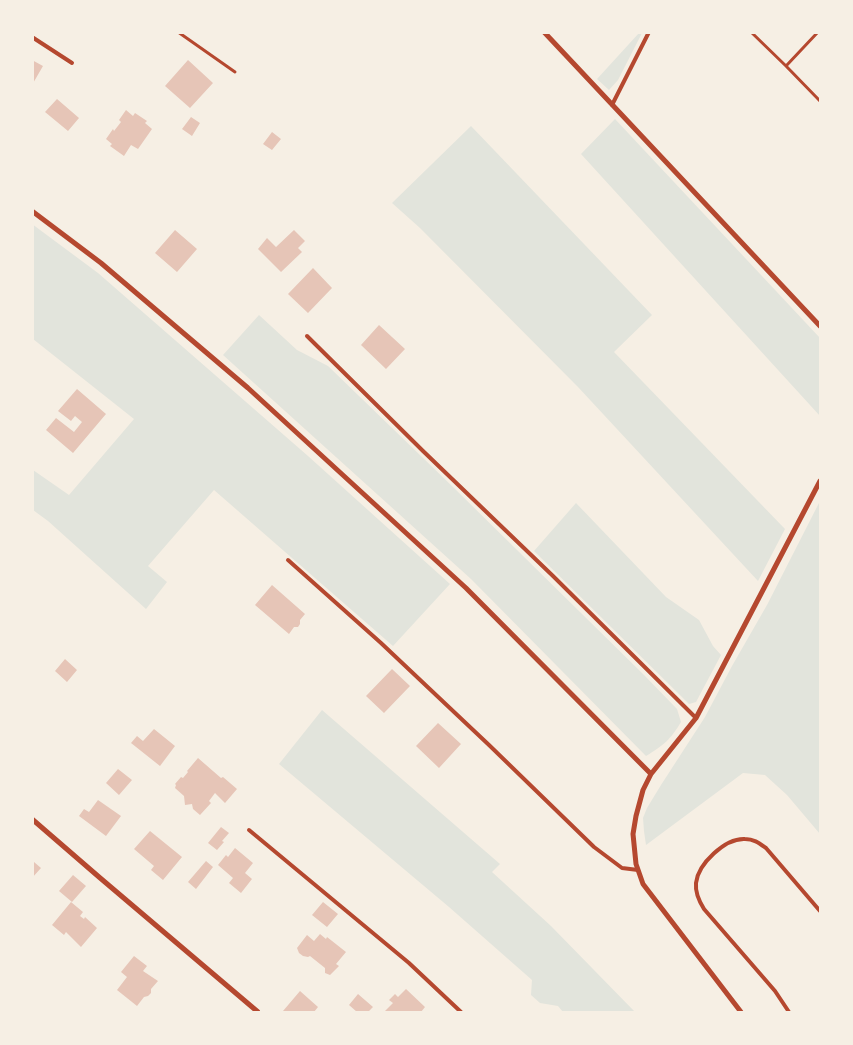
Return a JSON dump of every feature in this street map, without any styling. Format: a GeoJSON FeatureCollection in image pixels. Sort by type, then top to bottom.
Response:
{"type":"FeatureCollection","features":[{"type":"Feature","properties":{"kind":"street"},"geometry":{"type":"LineString","coordinates":[[544,32],[820,326]]}},
{"type":"Feature","properties":{"kind":"street"},"geometry":{"type":"LineString","coordinates":[[32,210],[101,263],[248,388],[466,588],[651,774]]}},
{"type":"Feature","properties":{"kind":"street"},"geometry":{"type":"LineString","coordinates":[[741,1012],[643,884],[638,870],[633,834],[643,790],[651,774],[696,718],[820,481]]}},
{"type":"Feature","properties":{"kind":"street"},"geometry":{"type":"LineString","coordinates":[[32,818],[98,877],[258,1012]]}},
{"type":"Feature","properties":{"kind":"lane"},"geometry":{"type":"LineString","coordinates":[[612,105],[649,32]]}},
{"type":"Feature","properties":{"kind":"lane"},"geometry":{"type":"LineString","coordinates":[[32,37],[72,63]]}},
{"type":"Feature","properties":{"kind":"lane"},"geometry":{"type":"LineString","coordinates":[[307,336],[696,718]]}},
{"type":"Feature","properties":{"kind":"lane"},"geometry":{"type":"LineString","coordinates":[[288,560],[381,643],[594,847],[622,868],[638,870]]}},
{"type":"Feature","properties":{"kind":"lane"},"geometry":{"type":"LineString","coordinates":[[249,830],[409,964],[461,1012]]}},
{"type":"Feature","properties":{"kind":"lane"},"geometry":{"type":"LineString","coordinates":[[789,1012],[775,991],[704,909],[697,897],[696,883],[701,866],[731,841],[743,838],[756,841],[766,848],[820,911]]}},
{"type":"Feature","properties":{"kind":"path"},"geometry":{"type":"LineString","coordinates":[[178,32],[235,72]]}},
{"type":"Feature","properties":{"kind":"path"},"geometry":{"type":"LineString","coordinates":[[751,32],[820,101]]}},
{"type":"Feature","properties":{"kind":"path"},"geometry":{"type":"LineString","coordinates":[[786,66],[818,32]]}},
{"type":"Feature","properties":{"kind":"shaded area"},"geometry":{"type":"Polygon","coordinates":[[[639,33],[642,33],[618,80],[609,90],[597,79],[639,33]]]}},
{"type":"Feature","properties":{"kind":"shaded area"},"geometry":{"type":"Polygon","coordinates":[[[615,119],[820,338],[820,416],[581,154],[615,119]]]}},
{"type":"Feature","properties":{"kind":"shaded area"},"geometry":{"type":"Polygon","coordinates":[[[471,126],[652,315],[614,352],[785,529],[758,581],[578,387],[420,228],[392,203],[471,126]]]}},
{"type":"Feature","properties":{"kind":"shaded area"},"geometry":{"type":"Polygon","coordinates":[[[32,224],[98,273],[308,456],[450,584],[393,646],[214,490],[148,566],[167,582],[146,609],[48,521],[33,510],[33,470],[69,495],[134,419],[33,339],[32,224]]]}},
{"type":"Feature","properties":{"kind":"shaded area"},"geometry":{"type":"Polygon","coordinates":[[[259,315],[297,350],[328,366],[677,709],[681,722],[666,742],[646,756],[471,579],[223,355],[259,315]]]}},
{"type":"Feature","properties":{"kind":"shaded area"},"geometry":{"type":"Polygon","coordinates":[[[820,501],[820,834],[787,795],[765,775],[743,773],[646,845],[643,818],[647,808],[705,717],[767,605],[820,501]]]}},
{"type":"Feature","properties":{"kind":"shaded area"},"geometry":{"type":"Polygon","coordinates":[[[576,503],[666,597],[699,620],[713,646],[721,655],[696,702],[689,704],[534,551],[576,503]]]}},
{"type":"Feature","properties":{"kind":"shaded area"},"geometry":{"type":"Polygon","coordinates":[[[322,710],[500,864],[492,872],[551,926],[635,1012],[563,1012],[558,1006],[540,1003],[531,995],[532,980],[449,907],[279,764],[322,710]]]}},
{"type":"Feature","properties":{"kind":"building"},"geometry":{"type":"Polygon","coordinates":[[[32,60],[43,66],[32,85],[32,60]]]}},
{"type":"Feature","properties":{"kind":"building"},"geometry":{"type":"Polygon","coordinates":[[[188,60],[213,83],[190,108],[165,86],[188,60]]]}},
{"type":"Feature","properties":{"kind":"building"},"geometry":{"type":"Polygon","coordinates":[[[57,99],[79,118],[68,131],[45,112],[57,99]]]}},
{"type":"Feature","properties":{"kind":"building"},"geometry":{"type":"Polygon","coordinates":[[[126,110],[133,116],[135,113],[147,121],[145,123],[152,129],[138,149],[131,145],[124,156],[110,146],[112,144],[106,139],[121,122],[119,120],[126,110]]]}},
{"type":"Feature","properties":{"kind":"building"},"geometry":{"type":"Polygon","coordinates":[[[191,117],[200,123],[192,136],[182,129],[191,117]]]}},
{"type":"Feature","properties":{"kind":"building"},"geometry":{"type":"Polygon","coordinates":[[[272,132],[281,139],[272,150],[263,144],[272,132]]]}},
{"type":"Feature","properties":{"kind":"building"},"geometry":{"type":"Polygon","coordinates":[[[175,230],[197,249],[177,272],[155,253],[175,230]]]}},
{"type":"Feature","properties":{"kind":"building"},"geometry":{"type":"Polygon","coordinates":[[[294,230],[305,241],[298,248],[302,252],[281,272],[258,249],[267,238],[276,247],[294,230]]]}},
{"type":"Feature","properties":{"kind":"building"},"geometry":{"type":"Polygon","coordinates":[[[313,268],[332,288],[308,313],[288,294],[313,268]]]}},
{"type":"Feature","properties":{"kind":"building"},"geometry":{"type":"Polygon","coordinates":[[[379,325],[405,349],[386,369],[361,345],[379,325]]]}},
{"type":"Feature","properties":{"kind":"building"},"geometry":{"type":"Polygon","coordinates":[[[77,389],[106,414],[73,453],[46,430],[56,418],[74,432],[82,422],[75,416],[71,421],[58,411],[77,389]]]}},
{"type":"Feature","properties":{"kind":"building"},"geometry":{"type":"Polygon","coordinates":[[[272,585],[305,614],[300,620],[298,627],[294,627],[289,634],[255,605],[272,585]]]}},
{"type":"Feature","properties":{"kind":"building"},"geometry":{"type":"Polygon","coordinates":[[[65,659],[77,670],[67,682],[55,671],[65,659]]]}},
{"type":"Feature","properties":{"kind":"building"},"geometry":{"type":"Polygon","coordinates":[[[392,669],[410,686],[384,713],[366,696],[392,669]]]}},
{"type":"Feature","properties":{"kind":"building"},"geometry":{"type":"Polygon","coordinates":[[[438,723],[461,744],[439,768],[416,746],[438,723]]]}},
{"type":"Feature","properties":{"kind":"building"},"geometry":{"type":"Polygon","coordinates":[[[154,729],[175,746],[160,766],[131,743],[137,736],[143,741],[154,729]]]}},
{"type":"Feature","properties":{"kind":"building"},"geometry":{"type":"Polygon","coordinates":[[[198,758],[237,789],[225,803],[215,793],[209,801],[211,803],[200,815],[193,809],[192,804],[185,805],[184,796],[175,788],[175,784],[181,777],[183,778],[198,758]]]}},
{"type":"Feature","properties":{"kind":"building"},"geometry":{"type":"Polygon","coordinates":[[[118,769],[132,780],[119,795],[106,783],[118,769]]]}},
{"type":"Feature","properties":{"kind":"building"},"geometry":{"type":"Polygon","coordinates":[[[98,800],[121,816],[106,836],[79,816],[84,809],[89,812],[98,800]]]}},
{"type":"Feature","properties":{"kind":"building"},"geometry":{"type":"Polygon","coordinates":[[[221,827],[229,833],[217,850],[208,843],[221,827]]]}},
{"type":"Feature","properties":{"kind":"building"},"geometry":{"type":"Polygon","coordinates":[[[150,831],[182,857],[163,880],[151,870],[154,866],[134,849],[150,831]]]}},
{"type":"Feature","properties":{"kind":"building"},"geometry":{"type":"Polygon","coordinates":[[[235,848],[253,863],[245,873],[252,879],[241,893],[229,883],[233,878],[218,865],[235,848]]]}},
{"type":"Feature","properties":{"kind":"building"},"geometry":{"type":"Polygon","coordinates":[[[206,861],[213,867],[196,889],[188,882],[206,861]]]}},
{"type":"Feature","properties":{"kind":"building"},"geometry":{"type":"Polygon","coordinates":[[[34,862],[41,868],[32,878],[32,864],[34,862]]]}},
{"type":"Feature","properties":{"kind":"building"},"geometry":{"type":"Polygon","coordinates":[[[73,875],[86,886],[72,902],[59,891],[73,875]]]}},
{"type":"Feature","properties":{"kind":"building"},"geometry":{"type":"Polygon","coordinates":[[[71,902],[83,912],[80,916],[84,919],[85,917],[97,928],[81,947],[66,932],[64,935],[52,925],[71,902]]]}},
{"type":"Feature","properties":{"kind":"building"},"geometry":{"type":"Polygon","coordinates":[[[323,902],[338,914],[327,927],[312,915],[323,902]]]}},
{"type":"Feature","properties":{"kind":"building"},"geometry":{"type":"Polygon","coordinates":[[[320,934],[326,939],[327,937],[346,952],[336,964],[339,966],[330,975],[325,973],[325,968],[310,956],[303,956],[299,953],[297,948],[307,935],[314,941],[320,934]]]}},
{"type":"Feature","properties":{"kind":"building"},"geometry":{"type":"Polygon","coordinates":[[[134,956],[147,966],[143,971],[158,981],[151,989],[151,993],[144,997],[137,1006],[117,990],[127,977],[121,972],[134,956]]]}},
{"type":"Feature","properties":{"kind":"building"},"geometry":{"type":"Polygon","coordinates":[[[406,989],[425,1007],[421,1012],[385,1011],[393,1003],[389,1000],[395,994],[398,997],[406,989]]]}},
{"type":"Feature","properties":{"kind":"building"},"geometry":{"type":"Polygon","coordinates":[[[300,991],[318,1007],[314,1012],[283,1011],[300,991]]]}},
{"type":"Feature","properties":{"kind":"building"},"geometry":{"type":"Polygon","coordinates":[[[358,994],[373,1007],[368,1012],[357,1012],[349,1005],[358,994]]]}}]}
